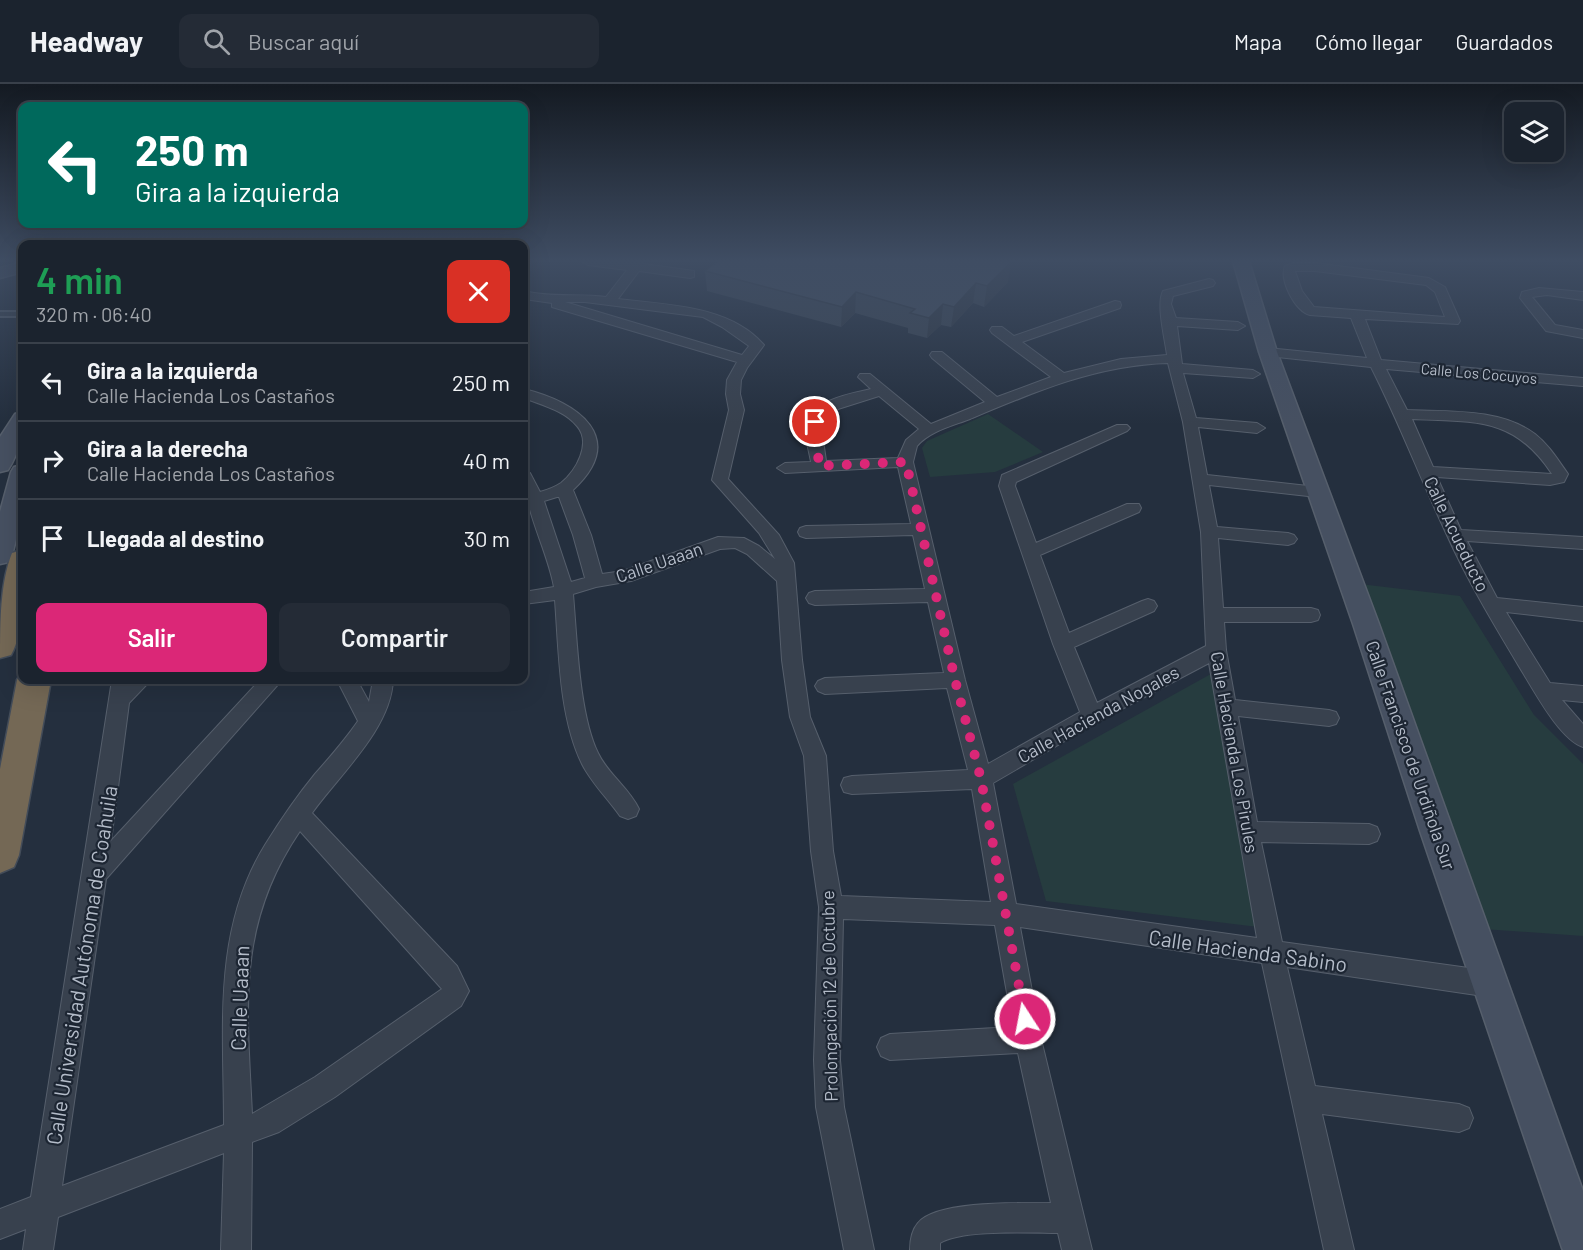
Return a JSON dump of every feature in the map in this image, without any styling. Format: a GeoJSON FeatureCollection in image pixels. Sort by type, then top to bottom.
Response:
{"type":"FeatureCollection","features":[{"type":"Feature","properties":{"kind":"highway"},"geometry":{"type":"LineString","coordinates":[[0,646],[18,576]]}},
{"type":"Feature","properties":{"kind":"highway"},"geometry":{"type":"LineString","coordinates":[[0,855],[9,780],[33,684]]}},
{"type":"Feature","properties":{"kind":"street"},"geometry":{"type":"LineString","coordinates":[[596,315],[744,360],[757,345],[727,324],[710,315]]}},
{"type":"Feature","properties":{"kind":"street"},"geometry":{"type":"LineString","coordinates":[[1013,341],[1085,315]]}},
{"type":"Feature","properties":{"kind":"street","name":"Calle Hacienda Los Pirules"},"geometry":{"type":"LineString","coordinates":[[1168,315],[1175,364],[1190,422],[1209,532],[1216,650],[1228,707],[1248,831],[1272,954],[1339,1250]]}},
{"type":"Feature","properties":{"kind":"street","name":"Calle Francisco de Urdiñola Sur"},"geometry":{"type":"LineString","coordinates":[[1251,315],[1260,363],[1317,492],[1366,624],[1583,1248]]}},
{"type":"Feature","properties":{"kind":"street"},"geometry":{"type":"LineString","coordinates":[[1349,315],[1441,322],[1453,321],[1451,315]]}},
{"type":"Feature","properties":{"kind":"street"},"geometry":{"type":"LineString","coordinates":[[1541,315],[1551,328],[1583,334]]}},
{"type":"Feature","properties":{"kind":"street","name":"Calle Acueducto"},"geometry":{"type":"LineString","coordinates":[[1357,316],[1375,363],[1402,414],[1455,535],[1491,604],[1544,690],[1583,738]]}},
{"type":"Feature","properties":{"kind":"street"},"geometry":{"type":"LineString","coordinates":[[1170,322],[1238,326]]}},
{"type":"Feature","properties":{"kind":"street"},"geometry":{"type":"LineString","coordinates":[[997,330],[1063,379]]}},
{"type":"Feature","properties":{"kind":"street"},"geometry":{"type":"LineString","coordinates":[[937,355],[996,403]]}},
{"type":"Feature","properties":{"kind":"street","name":"Calle Los Cocuyos"},"geometry":{"type":"LineString","coordinates":[[929,430],[1063,379],[1117,363],[1154,359],[1175,364],[1375,363],[1583,382]]}},
{"type":"Feature","properties":{"kind":"street","name":"Calle Los Cocuyos"},"geometry":{"type":"LineString","coordinates":[[1375,363],[1395,359],[1583,374]]}},
{"type":"Feature","properties":{"kind":"street","name":"Prolongación 12 de Octubre"},"geometry":{"type":"LineString","coordinates":[[744,360],[734,379],[733,394],[737,408],[720,480],[780,548],[784,563],[792,660],[800,717],[815,756],[822,851],[831,907],[827,1060],[830,1107],[859,1250]]}},
{"type":"Feature","properties":{"kind":"street"},"geometry":{"type":"LineString","coordinates":[[865,377],[929,430],[910,444],[906,462],[955,680],[981,779],[1029,1040],[1077,1250]]}},
{"type":"Feature","properties":{"kind":"street"},"geometry":{"type":"LineString","coordinates":[[819,466],[815,422],[820,414],[827,408],[881,391]]}},
{"type":"Feature","properties":{"kind":"street"},"geometry":{"type":"LineString","coordinates":[[528,395],[572,415],[588,431],[591,441],[583,466],[564,488],[536,499]]}},
{"type":"Feature","properties":{"kind":"street"},"geometry":{"type":"LineString","coordinates":[[1402,414],[1487,420],[1512,425],[1533,438],[1560,474],[1558,478],[1550,480],[1426,471]]}},
{"type":"Feature","properties":{"kind":"street"},"geometry":{"type":"LineString","coordinates":[[1190,422],[1257,428]]}},
{"type":"Feature","properties":{"kind":"street"},"geometry":{"type":"LineString","coordinates":[[0,465],[9,440],[18,425]]}},
{"type":"Feature","properties":{"kind":"street"},"geometry":{"type":"LineString","coordinates":[[1092,715],[1063,644],[1032,552],[1010,497],[1008,479],[1122,428]]}},
{"type":"Feature","properties":{"kind":"street"},"geometry":{"type":"LineString","coordinates":[[785,468],[906,462]]}},
{"type":"Feature","properties":{"kind":"street"},"geometry":{"type":"LineString","coordinates":[[1200,478],[1317,492]]}},
{"type":"Feature","properties":{"kind":"street"},"geometry":{"type":"LineString","coordinates":[[528,484],[536,499],[559,567],[564,592],[569,663],[581,737],[591,761],[628,809]]}},
{"type":"Feature","properties":{"kind":"street"},"geometry":{"type":"LineString","coordinates":[[0,556],[18,487]]}},
{"type":"Feature","properties":{"kind":"street"},"geometry":{"type":"LineString","coordinates":[[564,488],[582,535],[595,581]]}},
{"type":"Feature","properties":{"kind":"street"},"geometry":{"type":"LineString","coordinates":[[1032,552],[1133,508]]}},
{"type":"Feature","properties":{"kind":"street"},"geometry":{"type":"LineString","coordinates":[[806,532],[920,529]]}},
{"type":"Feature","properties":{"kind":"street"},"geometry":{"type":"LineString","coordinates":[[1209,532],[1288,539]]}},
{"type":"Feature","properties":{"kind":"street"},"geometry":{"type":"LineString","coordinates":[[1455,535],[1583,543]]}},
{"type":"Feature","properties":{"kind":"street","name":"Calle Uaaan"},"geometry":{"type":"LineString","coordinates":[[528,597],[564,592],[595,581],[625,577],[705,546],[738,542],[753,550],[784,578]]}},
{"type":"Feature","properties":{"kind":"street"},"geometry":{"type":"LineString","coordinates":[[815,598],[936,595]]}},
{"type":"Feature","properties":{"kind":"street"},"geometry":{"type":"LineString","coordinates":[[1491,604],[1583,614]]}},
{"type":"Feature","properties":{"kind":"street"},"geometry":{"type":"LineString","coordinates":[[1063,644],[1148,606]]}},
{"type":"Feature","properties":{"kind":"street"},"geometry":{"type":"LineString","coordinates":[[1214,615],[1311,615]]}},
{"type":"Feature","properties":{"kind":"street","name":"Calle Hacienda Nogales"},"geometry":{"type":"LineString","coordinates":[[981,779],[1092,715],[1216,650]]}},
{"type":"Feature","properties":{"kind":"street"},"geometry":{"type":"LineString","coordinates":[[825,686],[955,680]]}},
{"type":"Feature","properties":{"kind":"street"},"geometry":{"type":"LineString","coordinates":[[95,875],[268,684]]}},
{"type":"Feature","properties":{"kind":"street"},"geometry":{"type":"LineString","coordinates":[[349,684],[369,722]]}},
{"type":"Feature","properties":{"kind":"street","name":"Calle Uaaan"},"geometry":{"type":"LineString","coordinates":[[236,1250],[239,1135],[236,964],[242,931],[262,873],[299,815],[369,722],[381,697],[383,684]]}},
{"type":"Feature","properties":{"kind":"street","name":"Calle Universidad Autónoma de Coahuila"},"geometry":{"type":"LineString","coordinates":[[38,1250],[121,689]]}},
{"type":"Feature","properties":{"kind":"street"},"geometry":{"type":"LineString","coordinates":[[1544,690],[1583,694]]}},
{"type":"Feature","properties":{"kind":"street"},"geometry":{"type":"LineString","coordinates":[[1228,707],[1329,718]]}},
{"type":"Feature","properties":{"kind":"street"},"geometry":{"type":"LineString","coordinates":[[852,785],[981,779]]}},
{"type":"Feature","properties":{"kind":"street"},"geometry":{"type":"LineString","coordinates":[[0,1224],[269,1122],[325,1087],[442,1005],[456,991],[448,975],[299,815]]}},
{"type":"Feature","properties":{"kind":"street"},"geometry":{"type":"LineString","coordinates":[[1248,831],[1369,834]]}},
{"type":"Feature","properties":{"kind":"street","name":"Calle Hacienda Sabino"},"geometry":{"type":"LineString","coordinates":[[831,907],[1007,914],[1490,984]]}},
{"type":"Feature","properties":{"kind":"street"},"geometry":{"type":"LineString","coordinates":[[890,1047],[1029,1040]]}},
{"type":"Feature","properties":{"kind":"street"},"geometry":{"type":"LineString","coordinates":[[1305,1098],[1459,1118]]}},
{"type":"Feature","properties":{"kind":"street"},"geometry":{"type":"LineString","coordinates":[[925,1250],[925,1240],[931,1231],[943,1225],[963,1221],[1070,1218]]}},
{"type":"Feature","properties":{"kind":"green space"},"geometry":{"type":"Polygon","coordinates":[[[988,414],[1043,452],[995,472],[930,477],[922,448],[927,441],[988,414]]]}},
{"type":"Feature","properties":{"kind":"green space"},"geometry":{"type":"Polygon","coordinates":[[[1360,584],[1460,596],[1534,715],[1583,764],[1583,936],[1483,929],[1360,584]]]}},
{"type":"Feature","properties":{"kind":"green space"},"geometry":{"type":"Polygon","coordinates":[[[1218,670],[1258,927],[1046,901],[1013,784],[1218,670]]]}},
{"type":"Feature","properties":{"kind":"route"},"geometry":{"type":"LineString","coordinates":[[815,422],[819,466],[906,462],[955,680],[981,779],[1025,1019]]}}]}
